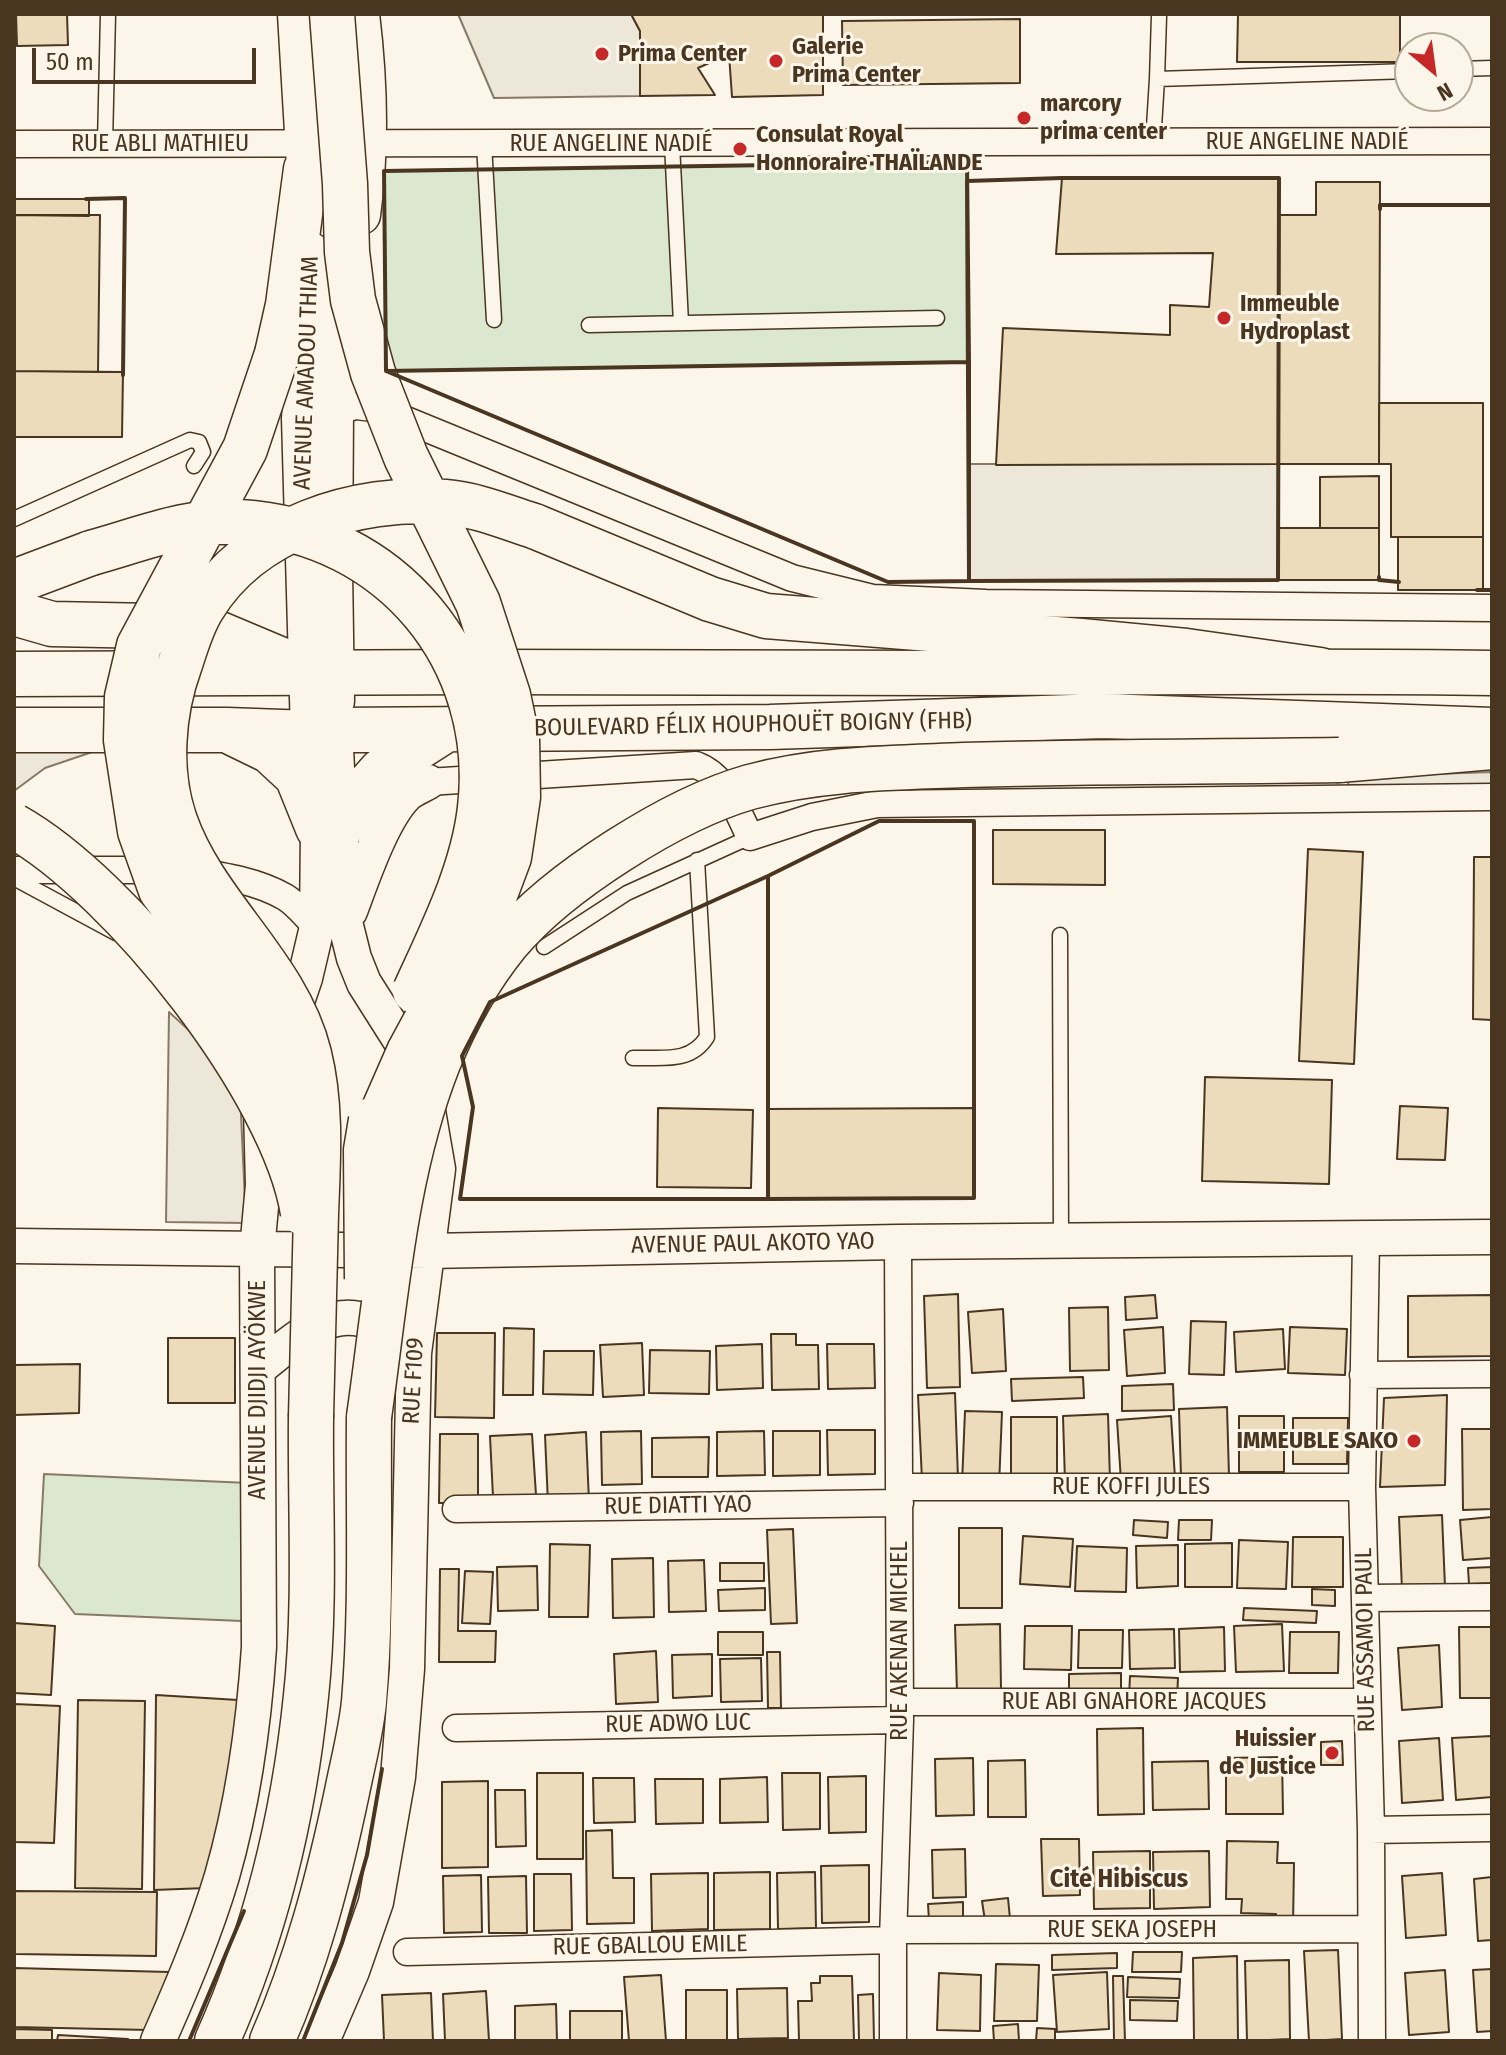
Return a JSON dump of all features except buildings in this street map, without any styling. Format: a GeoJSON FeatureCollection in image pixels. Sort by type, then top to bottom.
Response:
{"type":"FeatureCollection","features":[{"type":"Feature","properties":{"kind":"highway"},"geometry":{"type":"LineString","coordinates":[[309,23],[345,184],[347,252],[353,300],[373,373],[406,457],[478,603],[508,695],[517,738],[518,797],[509,857],[484,924],[449,978],[409,1052],[366,1150]]}},
{"type":"Feature","properties":{"kind":"highway"},"geometry":{"type":"LineString","coordinates":[[306,156],[288,305],[277,354],[245,449],[139,646],[127,697],[126,740],[140,831],[161,890],[259,1024],[280,1063],[318,1158]]}},
{"type":"Feature","properties":{"kind":"highway"},"geometry":{"type":"LineString","coordinates":[[311,1417],[318,1158],[317,1095],[309,1053],[293,1009],[191,860],[174,819],[165,773],[165,722],[173,682],[202,607],[231,572],[272,539],[352,509],[397,501],[448,502],[534,526],[710,599],[766,616],[1096,642],[1320,670]]}},
{"type":"Feature","properties":{"kind":"highway"},"geometry":{"type":"LineString","coordinates":[[14,582],[91,553],[191,525],[238,522],[287,528],[349,552],[416,604],[446,641],[458,662],[478,720],[483,759],[480,811],[468,861],[445,924],[385,1057],[377,1082],[366,1150],[369,1417],[367,1652],[363,1705],[337,1841],[311,1936],[288,2005],[272,2041]]}},
{"type":"Feature","properties":{"kind":"highway"},"geometry":{"type":"LineString","coordinates":[[14,613],[52,624],[203,627],[321,672]]}},
{"type":"Feature","properties":{"kind":"highway","name":"BOULEVARD FÉLIX HOUPHOUËT BOIGNY (FHB)"},"geometry":{"type":"LineString","coordinates":[[14,674],[1320,670],[1492,673]]}},
{"type":"Feature","properties":{"kind":"highway","name":"BOULEVARD FÉLIX HOUPHOUËT BOIGNY (FHB)"},"geometry":{"type":"LineString","coordinates":[[14,730],[323,732],[770,727],[1103,716],[1492,730]]}},
{"type":"Feature","properties":{"kind":"highway"},"geometry":{"type":"LineString","coordinates":[[227,730],[270,751],[297,776],[330,828],[381,771],[411,772],[444,731]]}},
{"type":"Feature","properties":{"kind":"highway"},"geometry":{"type":"LineString","coordinates":[[369,1417],[404,1180],[416,1127],[439,1062],[473,990],[509,941],[553,898],[618,850],[674,819],[747,788],[801,775],[854,769],[978,765],[1339,760],[1492,747]]}},
{"type":"Feature","properties":{"kind":"highway"},"geometry":{"type":"LineString","coordinates":[[14,826],[64,859],[118,910],[168,968],[233,1056],[282,1143],[299,1188],[312,1272],[309,1649],[300,1741],[285,1831],[264,1921],[240,1989],[217,2041]]}},
{"type":"Feature","properties":{"kind":"main road","name":"AVENUE AMADOU THIAM"},"geometry":{"type":"LineString","coordinates":[[309,23],[306,156],[311,256],[310,310],[318,414],[323,732]]}},
{"type":"Feature","properties":{"kind":"main road","name":"AVENUE AMADOU THIAM"},"geometry":{"type":"LineString","coordinates":[[318,414],[365,187],[362,29]]}},
{"type":"Feature","properties":{"kind":"street","name":"RUE ANGELINE NADIÉ"},"geometry":{"type":"LineString","coordinates":[[306,156],[366,144],[1492,141]]}},
{"type":"Feature","properties":{"kind":"street","name":"RUE ABLI MATHIEU"},"geometry":{"type":"LineString","coordinates":[[14,144],[105,144],[306,156]]}},
{"type":"Feature","properties":{"kind":"street"},"geometry":{"type":"LineString","coordinates":[[318,414],[357,406],[379,409],[792,578],[873,598],[986,603],[1492,608]]}},
{"type":"Feature","properties":{"kind":"street"},"geometry":{"type":"LineString","coordinates":[[323,732],[411,772],[696,765],[712,771],[723,784],[750,837],[812,817],[877,804],[1492,797]]}},
{"type":"Feature","properties":{"kind":"street","name":"AVENUE DJIDJI AYÖKWE"},"geometry":{"type":"LineString","coordinates":[[158,2041],[192,1964],[222,1875],[241,1791],[254,1708],[259,1647],[257,1250],[263,1185],[261,1104],[305,978],[331,925],[330,828],[323,732]]}},
{"type":"Feature","properties":{"kind":"street"},"geometry":{"type":"LineString","coordinates":[[14,870],[186,870],[204,873],[250,883],[286,897],[331,925],[406,795],[411,772]]}},
{"type":"Feature","properties":{"kind":"street","name":"RUE F109"},"geometry":{"type":"LineString","coordinates":[[322,2041],[352,1971],[376,1902],[398,1777],[407,1669],[414,1353],[438,1169],[424,1088],[414,1062],[364,983],[354,958],[331,925]]}},
{"type":"Feature","properties":{"kind":"street"},"geometry":{"type":"LineString","coordinates":[[263,1185],[307,1208],[337,1211],[388,1207],[419,1189],[438,1169]]}},
{"type":"Feature","properties":{"kind":"street","name":"AVENUE PAUL AKOTO YAO"},"geometry":{"type":"LineString","coordinates":[[14,1246],[428,1251],[898,1242],[1492,1237]]}},
{"type":"Feature","properties":{"kind":"street","name":"RUE ASSAMOI PAUL"},"geometry":{"type":"LineString","coordinates":[[1366,1239],[1362,1487],[1371,1830],[1372,2041]]}},
{"type":"Feature","properties":{"kind":"street","name":"RUE AKENAN MICHEL"},"geometry":{"type":"LineString","coordinates":[[893,2041],[900,1711],[898,1242]]}},
{"type":"Feature","properties":{"kind":"street"},"geometry":{"type":"LineString","coordinates":[[259,1368],[297,1338],[324,1322],[353,1316],[380,1324],[414,1353]]}},
{"type":"Feature","properties":{"kind":"street"},"geometry":{"type":"LineString","coordinates":[[1363,1375],[1492,1374]]}},
{"type":"Feature","properties":{"kind":"street","name":"RUE KOFFI JULES"},"geometry":{"type":"LineString","coordinates":[[900,1495],[1362,1487]]}},
{"type":"Feature","properties":{"kind":"street","name":"RUE DIATTI YAO"},"geometry":{"type":"LineString","coordinates":[[456,1509],[900,1495]]}},
{"type":"Feature","properties":{"kind":"street"},"geometry":{"type":"LineString","coordinates":[[1365,1598],[1492,1597]]}},
{"type":"Feature","properties":{"kind":"street","name":"RUE ABI GNAHORE JACQUES"},"geometry":{"type":"LineString","coordinates":[[900,1711],[1367,1702]]}},
{"type":"Feature","properties":{"kind":"street","name":"RUE ADWO LUC"},"geometry":{"type":"LineString","coordinates":[[456,1728],[900,1711]]}},
{"type":"Feature","properties":{"kind":"street"},"geometry":{"type":"LineString","coordinates":[[1371,1830],[1492,1828]]}},
{"type":"Feature","properties":{"kind":"street","name":"RUE SEKA JOSEPH"},"geometry":{"type":"LineString","coordinates":[[893,1935],[1371,1929]]}},
{"type":"Feature","properties":{"kind":"street","name":"RUE GBALLOU EMILE"},"geometry":{"type":"LineString","coordinates":[[407,1952],[893,1935]]}},
{"type":"Feature","properties":{"kind":"lane"},"geometry":{"type":"LineString","coordinates":[[105,144],[108,14]]}},
{"type":"Feature","properties":{"kind":"lane"},"geometry":{"type":"LineString","coordinates":[[1153,143],[1159,16]]}},
{"type":"Feature","properties":{"kind":"lane"},"geometry":{"type":"LineString","coordinates":[[309,23],[362,29]]}},
{"type":"Feature","properties":{"kind":"lane"},"geometry":{"type":"LineString","coordinates":[[1157,79],[1394,72]]}},
{"type":"Feature","properties":{"kind":"lane"},"geometry":{"type":"LineString","coordinates":[[484,144],[494,320]]}},
{"type":"Feature","properties":{"kind":"lane"},"geometry":{"type":"LineString","coordinates":[[672,144],[681,323]]}},
{"type":"Feature","properties":{"kind":"lane"},"geometry":{"type":"LineString","coordinates":[[589,325],[937,318]]}},
{"type":"Feature","properties":{"kind":"lane"},"geometry":{"type":"LineString","coordinates":[[14,519],[190,440],[199,442],[203,452],[194,466]]}},
{"type":"Feature","properties":{"kind":"lane"},"geometry":{"type":"LineString","coordinates":[[544,947],[627,893],[750,837]]}},
{"type":"Feature","properties":{"kind":"lane"},"geometry":{"type":"LineString","coordinates":[[633,1058],[683,1057],[699,1050],[707,1037],[697,860]]}},
{"type":"Feature","properties":{"kind":"lane"},"geometry":{"type":"LineString","coordinates":[[14,878],[123,937]]}},
{"type":"Feature","properties":{"kind":"lane"},"geometry":{"type":"LineString","coordinates":[[1060,935],[1061,1241]]}},
{"type":"Feature","properties":{"kind":"green space"},"geometry":{"type":"Polygon","coordinates":[[[967,162],[969,362],[386,371],[384,171],[967,162]]]}},
{"type":"Feature","properties":{"kind":"green space"},"geometry":{"type":"Polygon","coordinates":[[[44,1474],[249,1483],[242,1621],[75,1614],[39,1566],[44,1474]]]}},
{"type":"Feature","properties":{"kind":"shaded area"},"geometry":{"type":"Polygon","coordinates":[[[458,14],[631,14],[640,31],[640,96],[494,98],[458,14]]]}},
{"type":"Feature","properties":{"kind":"shaded area"},"geometry":{"type":"Polygon","coordinates":[[[970,464],[1278,464],[1278,580],[969,581],[970,464]]]}},
{"type":"Feature","properties":{"kind":"shaded area"},"geometry":{"type":"Polygon","coordinates":[[[14,746],[107,747],[45,768],[14,791],[14,746]]]}},
{"type":"Feature","properties":{"kind":"shaded area"},"geometry":{"type":"Polygon","coordinates":[[[1492,772],[1492,786],[1348,785],[1349,777],[1492,772]]]}},
{"type":"Feature","properties":{"kind":"shaded area"},"geometry":{"type":"Polygon","coordinates":[[[169,1012],[206,1046],[240,1093],[246,1223],[166,1222],[169,1012]]]}},
{"type":"Feature","properties":{"kind":"wall"},"geometry":{"type":"LineString","coordinates":[[967,162],[969,362],[386,371],[384,171],[967,162]]}},
{"type":"Feature","properties":{"kind":"wall"},"geometry":{"type":"LineString","coordinates":[[1062,178],[1279,178],[1278,580],[969,581],[967,181],[1062,178]]}},
{"type":"Feature","properties":{"kind":"wall"},"geometry":{"type":"LineString","coordinates":[[86,199],[125,198],[123,375]]}},
{"type":"Feature","properties":{"kind":"wall"},"geometry":{"type":"LineString","coordinates":[[1380,209],[1380,205],[1492,205]]}},
{"type":"Feature","properties":{"kind":"wall"},"geometry":{"type":"LineString","coordinates":[[969,362],[969,581],[888,582],[386,371],[969,362]]}},
{"type":"Feature","properties":{"kind":"wall"},"geometry":{"type":"LineString","coordinates":[[1379,577],[1379,580],[1399,582]]}},
{"type":"Feature","properties":{"kind":"wall"},"geometry":{"type":"LineString","coordinates":[[1477,590],[1492,590]]}},
{"type":"Feature","properties":{"kind":"wall"},"geometry":{"type":"LineString","coordinates":[[879,821],[974,821],[974,1198],[768,1199],[768,876],[879,821]]}},
{"type":"Feature","properties":{"kind":"wall"},"geometry":{"type":"LineString","coordinates":[[768,876],[768,1199],[460,1199],[473,1107],[462,1056],[490,1002],[768,876]]}},
{"type":"Feature","properties":{"kind":"wall"},"geometry":{"type":"LineString","coordinates":[[303,2041],[342,1943],[367,1855],[382,1769]]}},
{"type":"Feature","properties":{"kind":"wall"},"geometry":{"type":"LineString","coordinates":[[189,2041],[244,1911]]}},
{"type":"Feature","properties":{"kind":"place","name":"Prima Center"},"geometry":{"type":"Point","coordinates":[602,54]}},
{"type":"Feature","properties":{"kind":"place","name":"Galerie Prima Center"},"geometry":{"type":"Point","coordinates":[776,61]}},
{"type":"Feature","properties":{"kind":"place","name":"marcory prima center"},"geometry":{"type":"Point","coordinates":[1024,118]}},
{"type":"Feature","properties":{"kind":"place","name":"Consulat Royal Honnoraire THAÏLANDE"},"geometry":{"type":"Point","coordinates":[740,149]}},
{"type":"Feature","properties":{"kind":"place","name":"Immeuble Hydroplast"},"geometry":{"type":"Point","coordinates":[1224,318]}},
{"type":"Feature","properties":{"kind":"place","name":"IMMEUBLE SAKO"},"geometry":{"type":"Point","coordinates":[1414,1441]}},
{"type":"Feature","properties":{"kind":"place","name":"Huissier de Justice"},"geometry":{"type":"Point","coordinates":[1332,1753]}},
{"type":"Feature","properties":{"kind":"district","name":"Cité Hibiscus"},"geometry":{"type":"Point","coordinates":[1119,1880]}}]}
